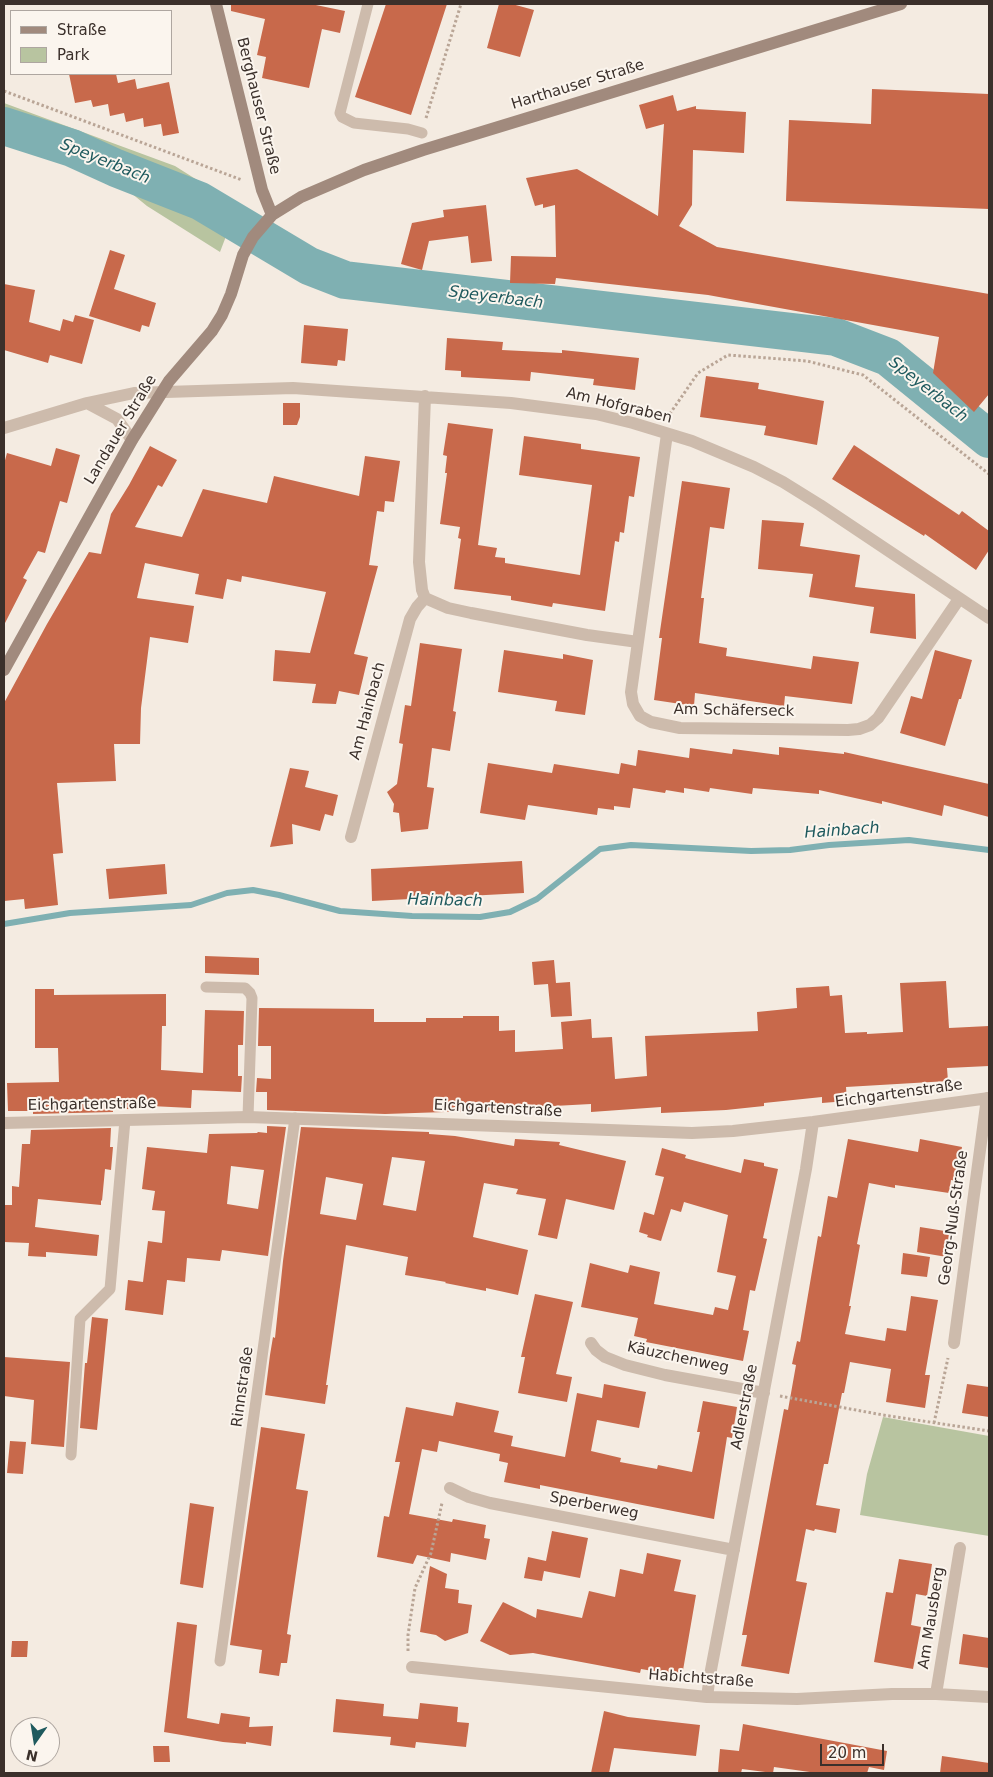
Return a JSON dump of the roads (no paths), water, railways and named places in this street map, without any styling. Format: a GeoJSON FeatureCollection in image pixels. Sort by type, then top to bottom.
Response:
{"type":"FeatureCollection","features":[{"type":"Feature","properties":{"kind":"main road","name":"Berghauser Straße"},"geometry":{"type":"LineString","coordinates":[[216,4],[262,190],[272,215]]}},
{"type":"Feature","properties":{"kind":"main road","name":"Harthauser Straße"},"geometry":{"type":"LineString","coordinates":[[272,215],[301,197],[364,170],[422,150],[901,4]]}},
{"type":"Feature","properties":{"kind":"main road","name":"Landauer Straße"},"geometry":{"type":"LineString","coordinates":[[4,670],[132,440],[178,369],[212,331],[222,315],[231,294],[243,255],[253,237],[272,215]]}},
{"type":"Feature","properties":{"kind":"street","name":"Am Hofgraben"},"geometry":{"type":"LineString","coordinates":[[4,428],[87,404],[134,393],[163,391],[193,392],[293,388],[424,396],[560,408],[633,423],[716,450],[783,482],[989,618]]}},
{"type":"Feature","properties":{"kind":"street"},"geometry":{"type":"LineString","coordinates":[[424,396],[419,562],[422,590],[425,598],[448,608],[471,614],[587,635],[638,642]]}},
{"type":"Feature","properties":{"kind":"street"},"geometry":{"type":"LineString","coordinates":[[87,404],[117,419],[132,440]]}},
{"type":"Feature","properties":{"kind":"street","name":"Am Schäferseck"},"geometry":{"type":"LineString","coordinates":[[667,434],[631,692],[633,704],[640,716],[662,726],[680,728],[860,729],[870,726],[878,718],[959,599]]}},
{"type":"Feature","properties":{"kind":"street","name":"Am Hainbach"},"geometry":{"type":"LineString","coordinates":[[351,837],[410,619],[425,598]]}},
{"type":"Feature","properties":{"kind":"street","name":"Eichgartenstraße"},"geometry":{"type":"LineString","coordinates":[[4,1123],[248,1117],[513,1125],[599,1131],[692,1133],[733,1131],[813,1122],[988,1098]]}},
{"type":"Feature","properties":{"kind":"street","name":"Georg-Nuß-Straße"},"geometry":{"type":"LineString","coordinates":[[954,1343],[988,1098]]}},
{"type":"Feature","properties":{"kind":"street","name":"Adlerstraße"},"geometry":{"type":"LineString","coordinates":[[707,1698],[806,1169],[813,1122]]}},
{"type":"Feature","properties":{"kind":"street","name":"Käuzchenweg"},"geometry":{"type":"LineString","coordinates":[[591,1343],[605,1357],[625,1365],[665,1375],[764,1393]]}},
{"type":"Feature","properties":{"kind":"street","name":"Sperberweg"},"geometry":{"type":"LineString","coordinates":[[450,1488],[469,1497],[490,1503],[734,1550]]}},
{"type":"Feature","properties":{"kind":"street","name":"Am Mausberg"},"geometry":{"type":"LineString","coordinates":[[936,1694],[960,1548]]}},
{"type":"Feature","properties":{"kind":"street","name":"Habichtstraße"},"geometry":{"type":"LineString","coordinates":[[412,1667],[707,1698],[797,1700],[892,1694],[989,1697]]}},
{"type":"Feature","properties":{"kind":"lane"},"geometry":{"type":"LineString","coordinates":[[368,4],[340,113],[342,117],[354,123],[408,129],[422,133]]}},
{"type":"Feature","properties":{"kind":"lane"},"geometry":{"type":"LineString","coordinates":[[206,987],[244,988],[250,993],[252,998],[248,1117]]}},
{"type":"Feature","properties":{"kind":"lane","name":"Rinnstraße"},"geometry":{"type":"LineString","coordinates":[[220,1661],[295,1118]]}},
{"type":"Feature","properties":{"kind":"lane"},"geometry":{"type":"LineString","coordinates":[[71,1455],[80,1319],[110,1289],[125,1120]]}},
{"type":"Feature","properties":{"kind":"waterway","name":"Speyerbach"},"geometry":{"type":"LineString","coordinates":[[4,126],[72,148],[116,168],[200,201],[309,266],[345,280],[836,337],[888,357],[989,439]]}},
{"type":"Feature","properties":{"kind":"waterway","name":"Hainbach"},"geometry":{"type":"LineString","coordinates":[[4,924],[70,913],[191,905],[227,893],[253,890],[340,911],[412,916],[480,917],[510,912],[537,899],[600,849],[631,845],[751,851],[790,850],[829,845],[909,840],[989,850]]}}]}
